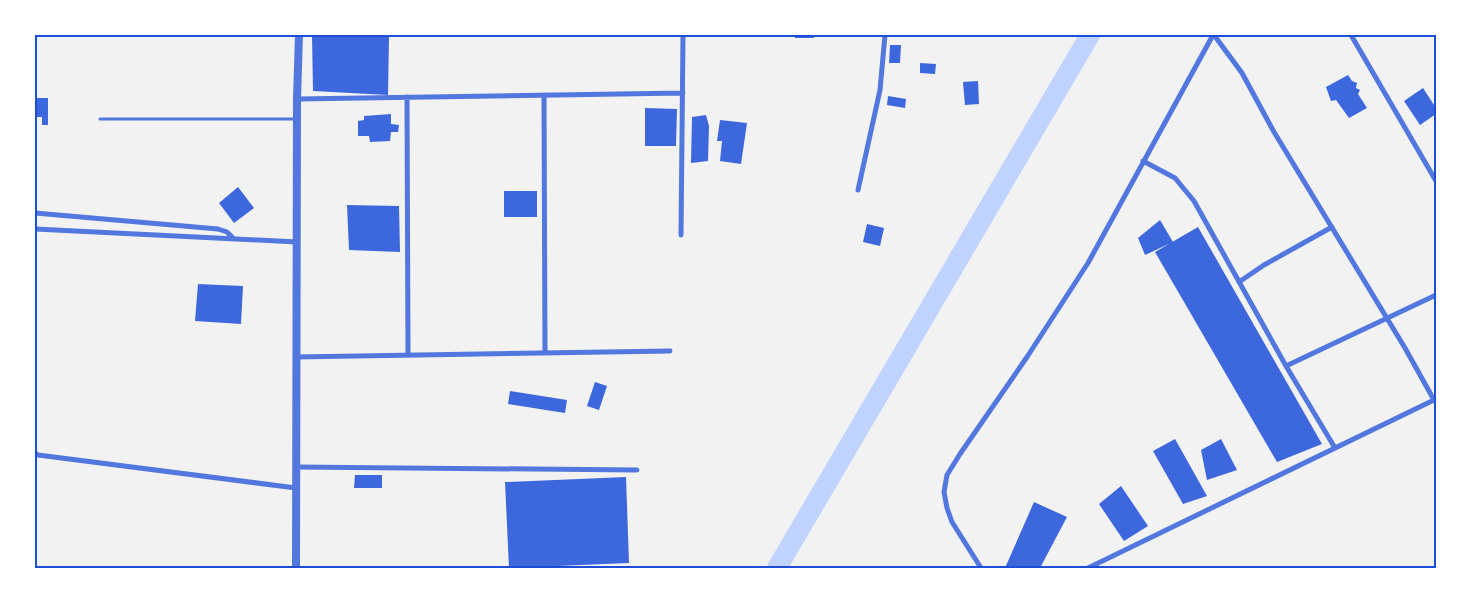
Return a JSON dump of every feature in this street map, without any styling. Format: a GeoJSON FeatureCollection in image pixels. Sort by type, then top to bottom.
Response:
{"type":"FeatureCollection","features":[{"type":"Feature","properties":{"kind":"street"},"geometry":{"type":"LineString","coordinates":[[296,568],[297,99],[300,35]]}},
{"type":"Feature","properties":{"kind":"street"},"geometry":{"type":"LineString","coordinates":[[681,235],[683,35]]}},
{"type":"Feature","properties":{"kind":"street"},"geometry":{"type":"LineString","coordinates":[[858,190],[880,90],[885,35]]}},
{"type":"Feature","properties":{"kind":"street"},"geometry":{"type":"LineString","coordinates":[[981,568],[952,522],[944,492],[947,475],[1028,357],[1088,263],[1213,35],[1242,73],[1274,132],[1435,399],[1088,568]]}},
{"type":"Feature","properties":{"kind":"street"},"geometry":{"type":"LineString","coordinates":[[1352,35],[1436,181]]}},
{"type":"Feature","properties":{"kind":"street"},"geometry":{"type":"LineString","coordinates":[[297,99],[683,94]]}},
{"type":"Feature","properties":{"kind":"street"},"geometry":{"type":"LineString","coordinates":[[544,95],[545,353]]}},
{"type":"Feature","properties":{"kind":"street"},"geometry":{"type":"LineString","coordinates":[[407,97],[408,356]]}},
{"type":"Feature","properties":{"kind":"street"},"geometry":{"type":"LineString","coordinates":[[1143,162],[1166,173],[1182,185],[1194,201],[1286,366],[1335,448]]}},
{"type":"Feature","properties":{"kind":"street"},"geometry":{"type":"LineString","coordinates":[[35,213],[218,229],[227,232],[234,239]]}},
{"type":"Feature","properties":{"kind":"street"},"geometry":{"type":"LineString","coordinates":[[1239,282],[1264,265],[1332,227]]}},
{"type":"Feature","properties":{"kind":"street"},"geometry":{"type":"LineString","coordinates":[[35,229],[297,242]]}},
{"type":"Feature","properties":{"kind":"street"},"geometry":{"type":"LineString","coordinates":[[1286,366],[1436,295]]}},
{"type":"Feature","properties":{"kind":"street"},"geometry":{"type":"LineString","coordinates":[[296,358],[670,351]]}},
{"type":"Feature","properties":{"kind":"street"},"geometry":{"type":"LineString","coordinates":[[35,453],[38,455],[296,488]]}},
{"type":"Feature","properties":{"kind":"street"},"geometry":{"type":"LineString","coordinates":[[296,467],[637,470]]}},
{"type":"Feature","properties":{"kind":"lane"},"geometry":{"type":"LineString","coordinates":[[100,119],[297,119]]}},
{"type":"Feature","properties":{"kind":"building"},"geometry":{"type":"Polygon","coordinates":[[[312,35],[389,37],[388,95],[313,91],[312,35]]]}},
{"type":"Feature","properties":{"kind":"building"},"geometry":{"type":"Polygon","coordinates":[[[795,35],[813,35],[814,38],[795,38],[795,35]]]}},
{"type":"Feature","properties":{"kind":"building"},"geometry":{"type":"Polygon","coordinates":[[[890,45],[901,45],[900,63],[889,63],[890,45]]]}},
{"type":"Feature","properties":{"kind":"building"},"geometry":{"type":"Polygon","coordinates":[[[920,63],[936,64],[935,74],[920,73],[920,63]]]}},
{"type":"Feature","properties":{"kind":"building"},"geometry":{"type":"Polygon","coordinates":[[[1348,75],[1352,81],[1357,83],[1356,88],[1360,90],[1358,94],[1367,108],[1349,118],[1336,100],[1331,101],[1326,87],[1348,75]]]}},
{"type":"Feature","properties":{"kind":"building"},"geometry":{"type":"Polygon","coordinates":[[[978,81],[979,104],[965,105],[963,82],[978,81]]]}},
{"type":"Feature","properties":{"kind":"building"},"geometry":{"type":"Polygon","coordinates":[[[1423,88],[1436,108],[1436,114],[1420,125],[1404,101],[1423,88]]]}},
{"type":"Feature","properties":{"kind":"building"},"geometry":{"type":"Polygon","coordinates":[[[888,96],[906,99],[905,108],[887,105],[888,96]]]}},
{"type":"Feature","properties":{"kind":"building"},"geometry":{"type":"Polygon","coordinates":[[[35,98],[48,98],[48,125],[42,125],[42,117],[35,117],[35,98]]]}},
{"type":"Feature","properties":{"kind":"building"},"geometry":{"type":"Polygon","coordinates":[[[645,108],[677,109],[676,146],[645,146],[645,108]]]}},
{"type":"Feature","properties":{"kind":"building"},"geometry":{"type":"Polygon","coordinates":[[[391,114],[391,124],[399,125],[398,132],[391,132],[390,141],[370,142],[369,136],[358,136],[358,121],[364,120],[364,116],[391,114]]]}},
{"type":"Feature","properties":{"kind":"building"},"geometry":{"type":"Polygon","coordinates":[[[706,115],[709,126],[708,161],[691,163],[692,117],[706,115]]]}},
{"type":"Feature","properties":{"kind":"building"},"geometry":{"type":"Polygon","coordinates":[[[720,120],[747,123],[741,164],[720,161],[722,141],[717,141],[720,120]]]}},
{"type":"Feature","properties":{"kind":"building"},"geometry":{"type":"Polygon","coordinates":[[[238,187],[254,208],[234,223],[219,203],[238,187]]]}},
{"type":"Feature","properties":{"kind":"building"},"geometry":{"type":"Polygon","coordinates":[[[504,191],[537,191],[537,217],[504,217],[504,191]]]}},
{"type":"Feature","properties":{"kind":"building"},"geometry":{"type":"Polygon","coordinates":[[[347,205],[399,206],[400,252],[349,250],[347,205]]]}},
{"type":"Feature","properties":{"kind":"building"},"geometry":{"type":"Polygon","coordinates":[[[1160,220],[1173,242],[1145,255],[1138,238],[1160,220]]]}},
{"type":"Feature","properties":{"kind":"building"},"geometry":{"type":"Polygon","coordinates":[[[867,224],[884,228],[880,246],[863,242],[867,224]]]}},
{"type":"Feature","properties":{"kind":"building"},"geometry":{"type":"Polygon","coordinates":[[[1198,227],[1322,444],[1277,462],[1155,252],[1198,227]]]}},
{"type":"Feature","properties":{"kind":"building"},"geometry":{"type":"Polygon","coordinates":[[[198,284],[243,286],[241,324],[195,321],[198,284]]]}},
{"type":"Feature","properties":{"kind":"building"},"geometry":{"type":"Polygon","coordinates":[[[595,382],[607,386],[599,410],[587,406],[595,382]]]}},
{"type":"Feature","properties":{"kind":"building"},"geometry":{"type":"Polygon","coordinates":[[[510,391],[567,400],[565,413],[508,404],[510,391]]]}},
{"type":"Feature","properties":{"kind":"building"},"geometry":{"type":"Polygon","coordinates":[[[1175,439],[1207,496],[1183,504],[1153,451],[1175,439]]]}},
{"type":"Feature","properties":{"kind":"building"},"geometry":{"type":"Polygon","coordinates":[[[1221,439],[1237,470],[1207,480],[1201,450],[1221,439]]]}},
{"type":"Feature","properties":{"kind":"building"},"geometry":{"type":"Polygon","coordinates":[[[355,475],[382,475],[382,488],[354,488],[355,475]]]}},
{"type":"Feature","properties":{"kind":"building"},"geometry":{"type":"Polygon","coordinates":[[[626,477],[629,563],[509,568],[505,482],[626,477]]]}},
{"type":"Feature","properties":{"kind":"building"},"geometry":{"type":"Polygon","coordinates":[[[1121,486],[1148,526],[1124,541],[1099,504],[1121,486]]]}},
{"type":"Feature","properties":{"kind":"building"},"geometry":{"type":"Polygon","coordinates":[[[1034,502],[1067,517],[1040,568],[1005,568],[1034,502]]]}},
{"type":"Feature","properties":{"kind":"waterway"},"geometry":{"type":"LineString","coordinates":[[777,568],[1090,35]]}}]}
